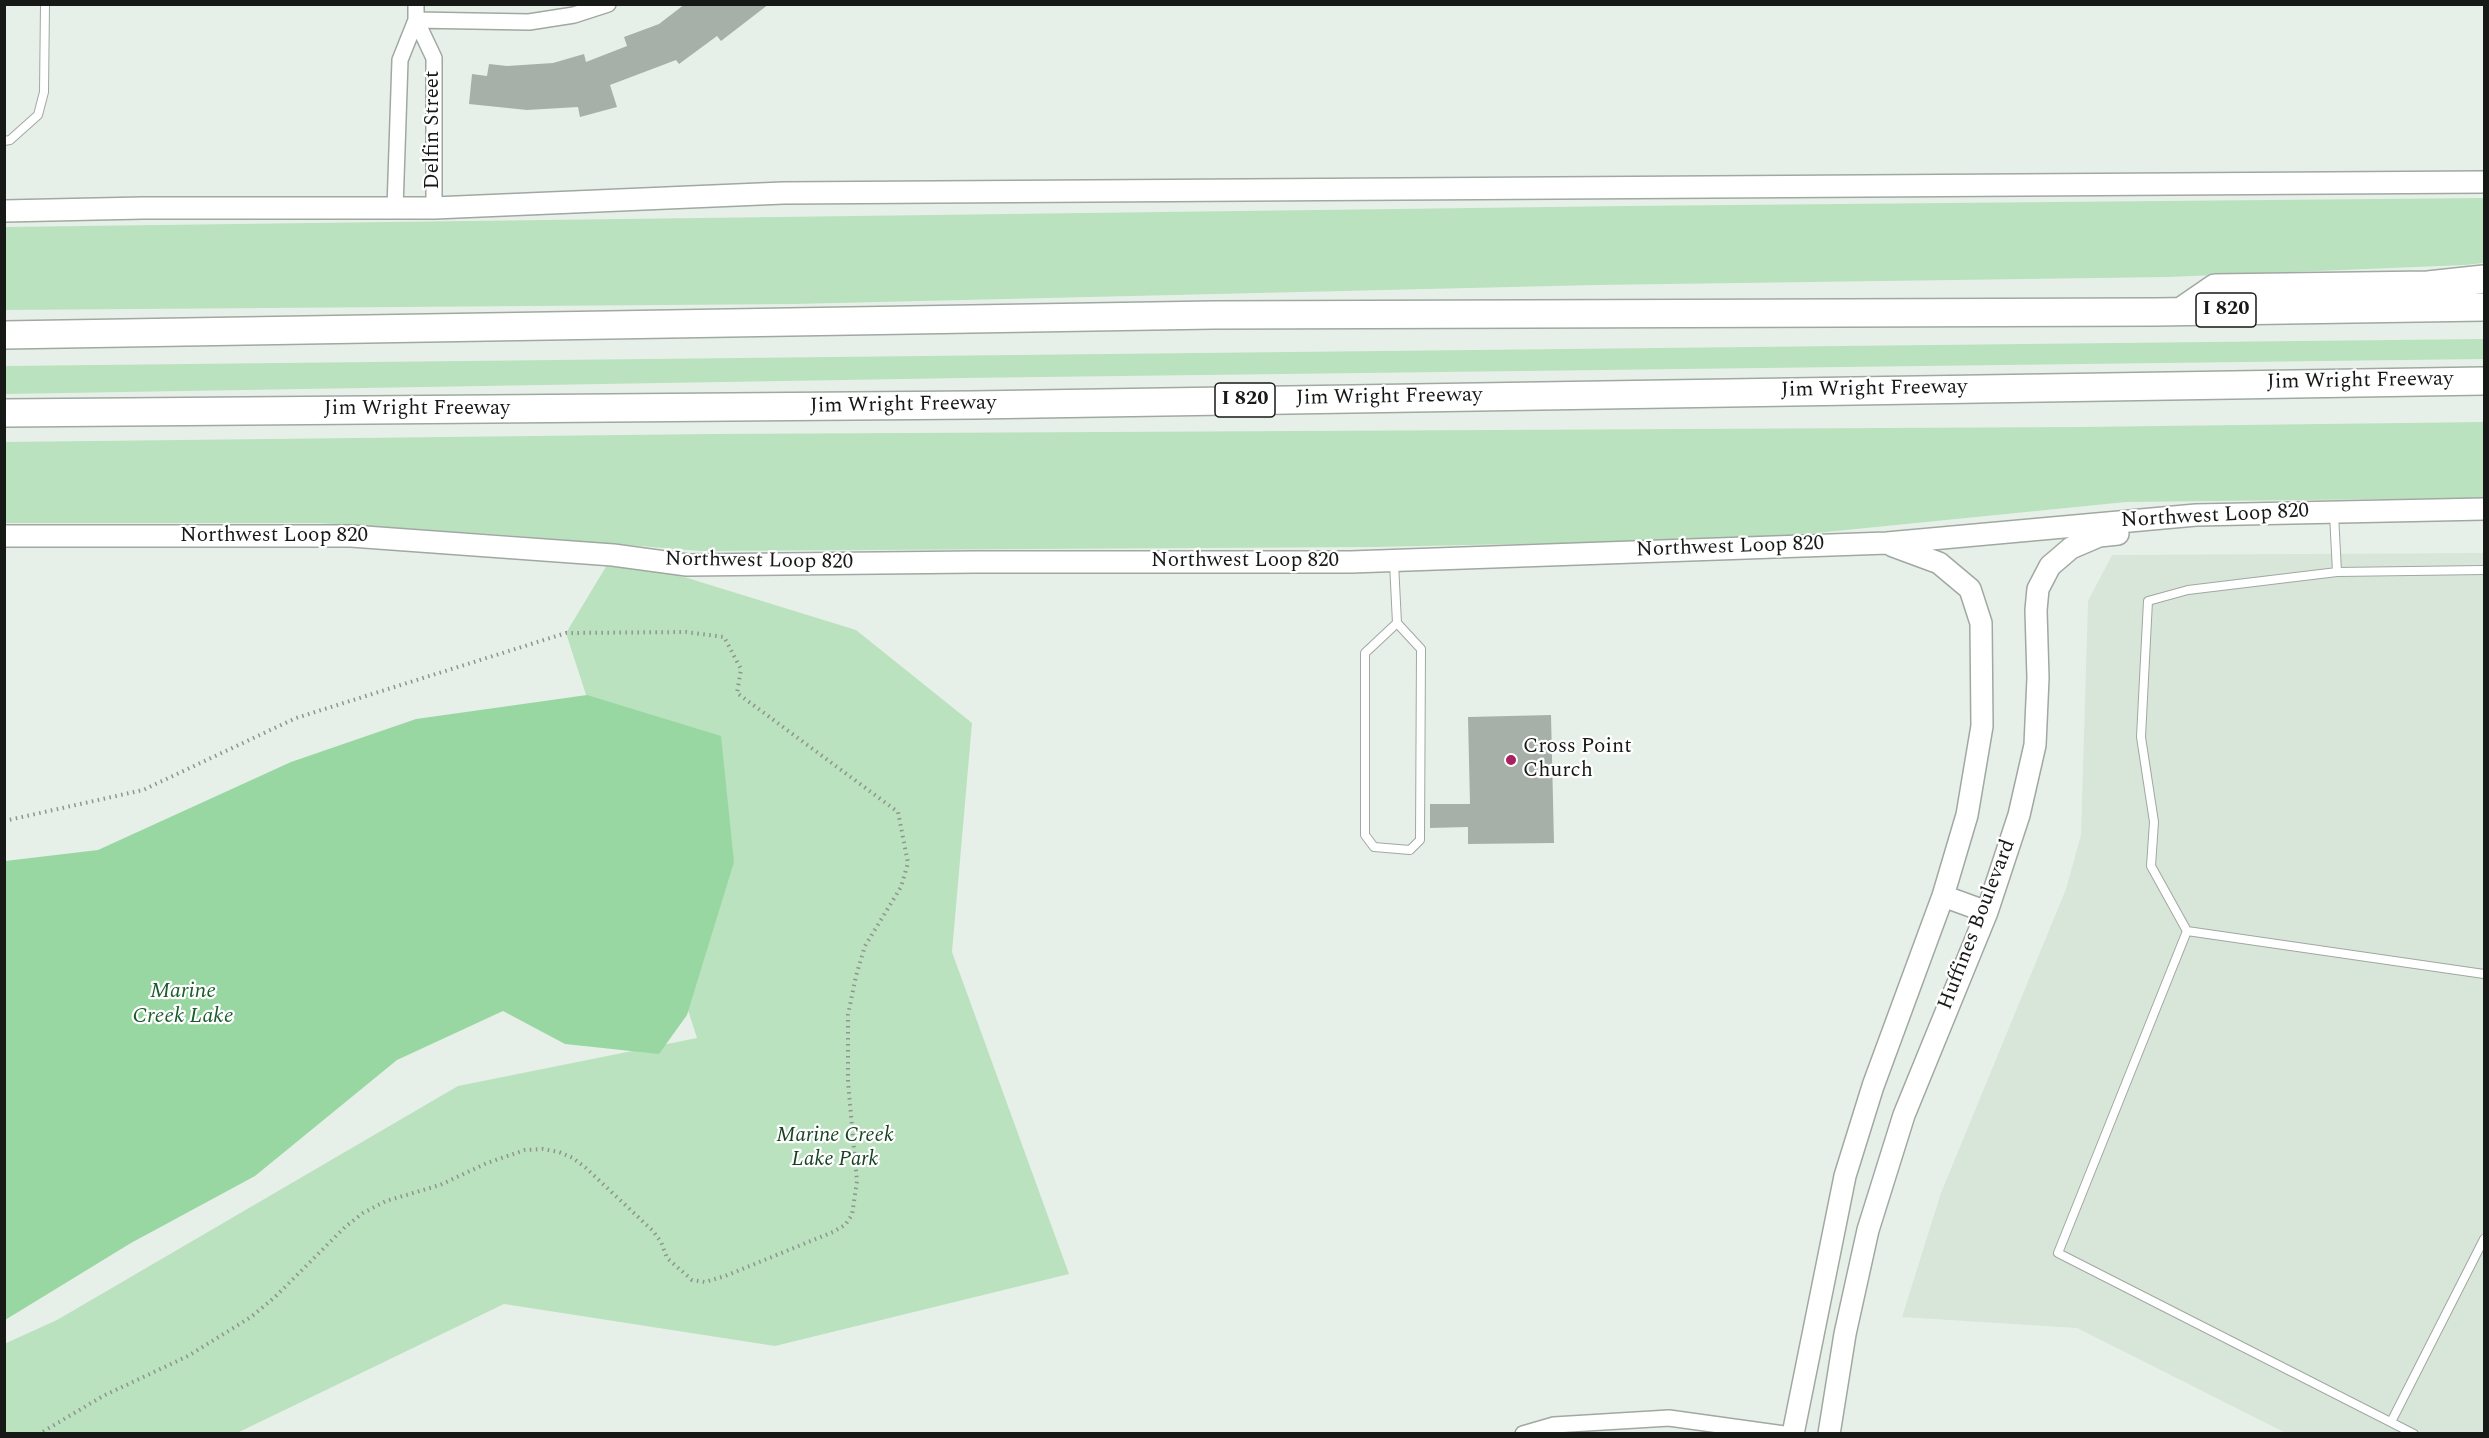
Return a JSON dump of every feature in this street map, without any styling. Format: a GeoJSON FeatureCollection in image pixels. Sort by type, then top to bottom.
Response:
{"type":"FeatureCollection","features":[{"type":"Feature","properties":{"kind":"highway"},"geometry":{"type":"LineString","coordinates":[[2183,310],[2215,288],[2428,285],[2484,279]]}},
{"type":"Feature","properties":{"kind":"highway","name":"I 820"},"geometry":{"type":"LineString","coordinates":[[4,335],[1213,315],[2484,307]]}},
{"type":"Feature","properties":{"kind":"highway","name":"Jim Wright Freeway"},"geometry":{"type":"LineString","coordinates":[[4,413],[974,405],[2484,381]]}},
{"type":"Feature","properties":{"kind":"main road"},"geometry":{"type":"LineString","coordinates":[[4,211],[143,208],[434,208],[783,193],[2484,182]]}},
{"type":"Feature","properties":{"kind":"main road","name":"Northwest Loop 820"},"geometry":{"type":"LineString","coordinates":[[4,536],[351,536],[613,555],[687,566],[975,562],[1351,562],[1887,543],[2196,515],[2484,509]]}},
{"type":"Feature","properties":{"kind":"main road","name":"Huffines Boulevard"},"geometry":{"type":"LineString","coordinates":[[1829,1434],[1845,1334],[1868,1230],[1904,1115],[1987,912],[2019,815],[2035,745],[2038,589],[2050,566],[2070,548],[2099,536],[2174,530],[2196,515]]}},
{"type":"Feature","properties":{"kind":"main road","name":"Huffines Boulevard"},"geometry":{"type":"LineString","coordinates":[[1793,1434],[1845,1176],[1873,1086],[1942,896],[1966,815],[1982,726],[1981,623],[1970,589],[1939,563],[1887,543]]}},
{"type":"Feature","properties":{"kind":"main road"},"geometry":{"type":"LineString","coordinates":[[1942,896],[1987,912]]}},
{"type":"Feature","properties":{"kind":"street","name":"Delfin Street"},"geometry":{"type":"LineString","coordinates":[[395,208],[399,60],[416,20],[417,4]]}},
{"type":"Feature","properties":{"kind":"street"},"geometry":{"type":"LineString","coordinates":[[416,20],[529,22],[574,15],[608,4]]}},
{"type":"Feature","properties":{"kind":"street","name":"Delfin Street"},"geometry":{"type":"LineString","coordinates":[[416,20],[434,58],[434,208]]}},
{"type":"Feature","properties":{"kind":"street"},"geometry":{"type":"LineString","coordinates":[[1523,1434],[1554,1425],[1669,1418],[1784,1434]]}},
{"type":"Feature","properties":{"kind":"lane"},"geometry":{"type":"LineString","coordinates":[[4,141],[10,140],[38,115],[44,92],[45,4]]}},
{"type":"Feature","properties":{"kind":"lane"},"geometry":{"type":"LineString","coordinates":[[2334,511],[2337,572]]}},
{"type":"Feature","properties":{"kind":"lane"},"geometry":{"type":"LineString","coordinates":[[1394,559],[1397,623],[1421,649],[1420,840],[1410,850],[1374,847],[1365,835],[1365,653],[1397,623]]}},
{"type":"Feature","properties":{"kind":"lane"},"geometry":{"type":"LineString","coordinates":[[2187,930],[2151,866],[2154,822],[2141,737],[2148,601],[2188,590],[2337,572],[2484,570]]}},
{"type":"Feature","properties":{"kind":"lane"},"geometry":{"type":"LineString","coordinates":[[2187,930],[2484,974]]}},
{"type":"Feature","properties":{"kind":"lane"},"geometry":{"type":"LineString","coordinates":[[2187,930],[2058,1253],[2414,1434]]}},
{"type":"Feature","properties":{"kind":"lane"},"geometry":{"type":"LineString","coordinates":[[2391,1422],[2484,1239]]}},
{"type":"Feature","properties":{"kind":"path"},"geometry":{"type":"LineString","coordinates":[[4,821],[143,790],[296,718],[566,633],[686,632],[724,637],[741,669],[737,693],[898,812],[908,863],[901,887],[866,946],[856,976],[848,1015],[848,1082],[857,1180],[852,1215],[845,1224],[833,1232],[725,1276],[705,1282],[692,1280],[668,1258],[653,1231],[586,1168],[559,1152],[543,1149],[525,1150],[487,1163],[440,1185],[386,1202],[363,1213],[345,1227],[275,1297],[251,1317],[189,1356],[103,1396],[39,1434]]}},
{"type":"Feature","properties":{"kind":"shaded area"},"geometry":{"type":"Polygon","coordinates":[[[2484,553],[2484,1433],[2286,1433],[2077,1328],[1902,1317],[1941,1193],[2066,889],[2081,835],[2088,601],[2112,555],[2484,553]]]}},
{"type":"Feature","properties":{"kind":"green space"},"geometry":{"type":"Polygon","coordinates":[[[2484,198],[2484,263],[2465,265],[2168,277],[1596,285],[794,304],[5,310],[4,227],[1626,206],[2484,198]]]}},
{"type":"Feature","properties":{"kind":"green space"},"geometry":{"type":"Polygon","coordinates":[[[2484,339],[2484,359],[962,378],[4,394],[5,366],[2484,339]]]}},
{"type":"Feature","properties":{"kind":"green space"},"geometry":{"type":"Polygon","coordinates":[[[2484,422],[2484,498],[2126,502],[1756,539],[1373,547],[700,551],[319,523],[5,523],[4,442],[711,434],[2079,427],[2484,422]]]}},
{"type":"Feature","properties":{"kind":"green space","name":"Marine Creek Lake Park"},"geometry":{"type":"Polygon","coordinates":[[[613,555],[856,630],[972,723],[952,952],[1069,1274],[775,1346],[504,1304],[237,1433],[5,1433],[4,1344],[57,1320],[458,1086],[697,1038],[566,633],[613,555]]]}},
{"type":"Feature","properties":{"kind":"water","name":"Marine Creek Lake"},"geometry":{"type":"Polygon","coordinates":[[[587,695],[721,736],[734,862],[687,1015],[659,1054],[565,1044],[503,1011],[397,1060],[255,1176],[131,1243],[5,1320],[5,861],[98,850],[291,762],[416,719],[587,695]]]}},
{"type":"Feature","properties":{"kind":"building"},"geometry":{"type":"Polygon","coordinates":[[[685,4],[769,4],[721,41],[717,36],[679,64],[676,60],[610,85],[617,107],[580,117],[578,107],[527,110],[469,104],[472,74],[487,76],[489,64],[507,66],[553,63],[584,54],[586,62],[627,46],[624,37],[659,24],[685,4]]]}},
{"type":"Feature","properties":{"kind":"building","name":"Cross Point Church"},"geometry":{"type":"Polygon","coordinates":[[[1551,715],[1554,843],[1468,844],[1468,827],[1430,828],[1430,804],[1470,804],[1468,717],[1551,715]]]}},
{"type":"Feature","properties":{"kind":"place","name":"Cross Point Church"},"geometry":{"type":"Point","coordinates":[1511,760]}}]}
